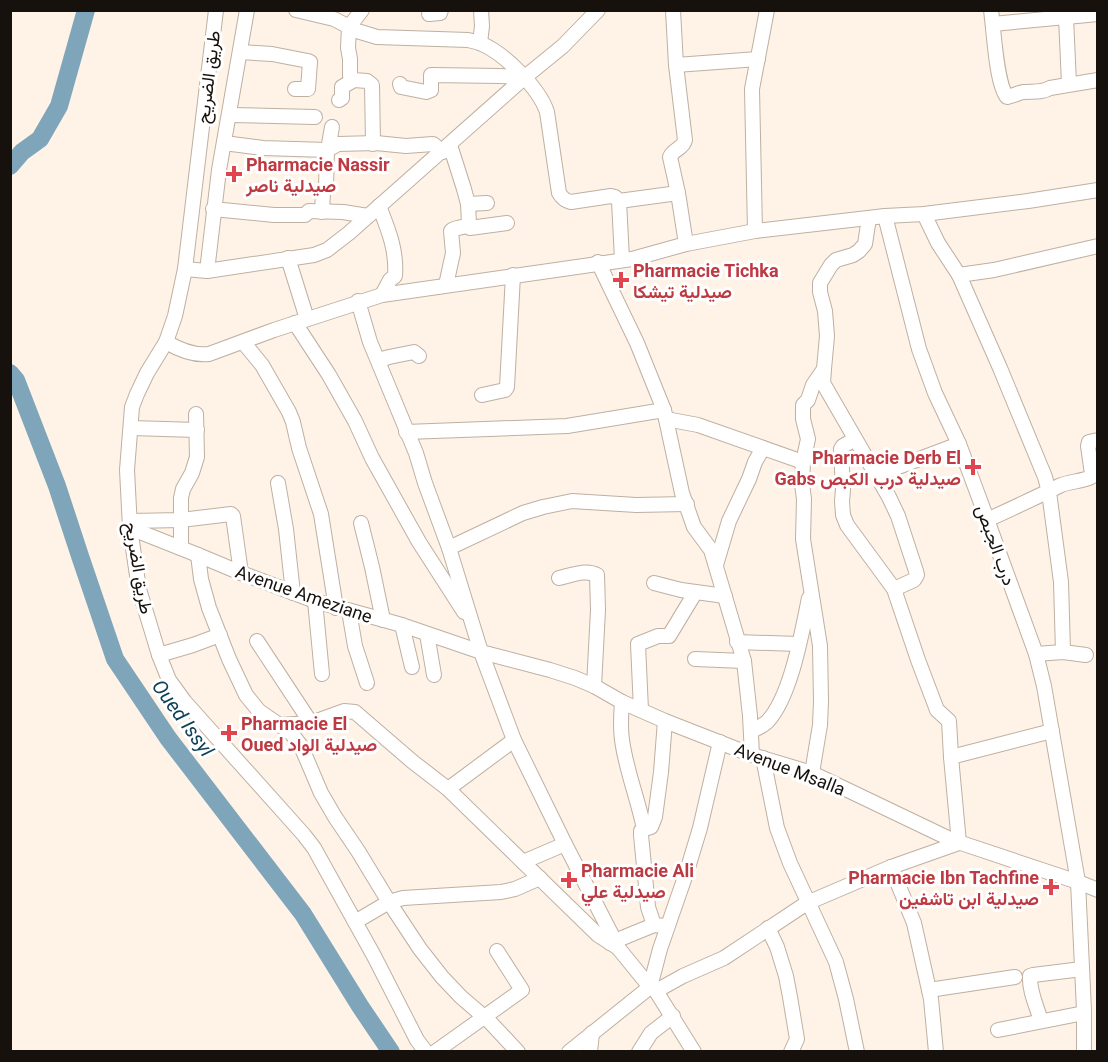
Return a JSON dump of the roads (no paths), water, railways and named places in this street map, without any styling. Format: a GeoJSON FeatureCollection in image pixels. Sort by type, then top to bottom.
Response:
{"type":"FeatureCollection","features":[{"type":"Feature","properties":{"kind":"street","name":"طريق الضريح"},"geometry":{"type":"LineString","coordinates":[[216,10],[185,270],[175,316],[165,342],[147,373],[132,407],[127,470],[130,525],[139,589],[169,680],[234,759],[304,835],[332,879],[417,1040],[426,1052]]}},
{"type":"Feature","properties":{"kind":"street"},"geometry":{"type":"LineString","coordinates":[[207,271],[213,209],[247,10]]}},
{"type":"Feature","properties":{"kind":"street"},"geometry":{"type":"LineString","coordinates":[[296,10],[329,14],[357,31],[377,37],[462,39],[480,43],[494,50],[525,78],[544,104],[562,197],[571,202],[611,196],[619,201],[622,259]]}},
{"type":"Feature","properties":{"kind":"street"},"geometry":{"type":"LineString","coordinates":[[354,80],[350,76],[348,48],[350,27],[362,10]]}},
{"type":"Feature","properties":{"kind":"street"},"geometry":{"type":"LineString","coordinates":[[480,43],[481,10]]}},
{"type":"Feature","properties":{"kind":"street"},"geometry":{"type":"LineString","coordinates":[[185,270],[207,271],[314,255],[327,250],[562,46],[598,10]]}},
{"type":"Feature","properties":{"kind":"street"},"geometry":{"type":"LineString","coordinates":[[673,10],[676,65],[685,140],[682,147],[673,152],[670,157],[686,244]]}},
{"type":"Feature","properties":{"kind":"street"},"geometry":{"type":"LineString","coordinates":[[755,231],[752,89],[767,10]]}},
{"type":"Feature","properties":{"kind":"street"},"geometry":{"type":"LineString","coordinates":[[1065,14],[1069,84]]}},
{"type":"Feature","properties":{"kind":"street"},"geometry":{"type":"LineString","coordinates":[[1098,14],[992,17],[999,72],[1007,97],[1022,92],[1046,91],[1050,88],[1098,80]]}},
{"type":"Feature","properties":{"kind":"street"},"geometry":{"type":"LineString","coordinates":[[240,52],[272,54],[310,62],[307,89]]}},
{"type":"Feature","properties":{"kind":"street"},"geometry":{"type":"LineString","coordinates":[[676,65],[758,59]]}},
{"type":"Feature","properties":{"kind":"street"},"geometry":{"type":"LineString","coordinates":[[400,84],[401,87],[426,92],[431,90],[431,75],[525,78]]}},
{"type":"Feature","properties":{"kind":"street"},"geometry":{"type":"LineString","coordinates":[[339,100],[342,98],[342,87],[354,80],[367,81],[372,84],[373,144]]}},
{"type":"Feature","properties":{"kind":"street"},"geometry":{"type":"LineString","coordinates":[[230,115],[315,117]]}},
{"type":"Feature","properties":{"kind":"street"},"geometry":{"type":"LineString","coordinates":[[322,212],[323,192],[326,187],[327,150],[332,127]]}},
{"type":"Feature","properties":{"kind":"street"},"geometry":{"type":"LineString","coordinates":[[224,143],[263,148],[327,150],[338,144],[406,146],[433,144],[446,148],[464,189],[468,204],[469,224],[467,226]]}},
{"type":"Feature","properties":{"kind":"street"},"geometry":{"type":"LineString","coordinates":[[165,342],[178,349],[203,355],[218,352],[382,294],[632,259],[686,244],[755,231],[885,216],[924,214],[1098,190]]}},
{"type":"Feature","properties":{"kind":"street"},"geometry":{"type":"LineString","coordinates":[[619,201],[678,193]]}},
{"type":"Feature","properties":{"kind":"street"},"geometry":{"type":"LineString","coordinates":[[468,204],[487,203]]}},
{"type":"Feature","properties":{"kind":"street"},"geometry":{"type":"LineString","coordinates":[[379,206],[394,248],[396,267],[395,276],[382,294]]}},
{"type":"Feature","properties":{"kind":"street"},"geometry":{"type":"LineString","coordinates":[[213,209],[305,216],[309,212],[343,212],[368,216]]}},
{"type":"Feature","properties":{"kind":"street"},"geometry":{"type":"LineString","coordinates":[[924,214],[959,275],[1045,477],[1061,582],[1063,652]]}},
{"type":"Feature","properties":{"kind":"street","name":"درب الجبص"},"geometry":{"type":"LineString","coordinates":[[885,216],[919,349],[935,393],[959,444],[1036,654],[1044,686],[1078,882],[1084,1013],[1083,1052]]}},
{"type":"Feature","properties":{"kind":"street"},"geometry":{"type":"LineString","coordinates":[[869,218],[865,244],[862,248],[853,255],[836,260],[820,283],[827,336],[823,383],[877,475],[898,516],[917,575],[914,580],[894,589]]}},
{"type":"Feature","properties":{"kind":"street"},"geometry":{"type":"LineString","coordinates":[[446,285],[453,253],[451,231],[467,226],[470,228],[507,223]]}},
{"type":"Feature","properties":{"kind":"street"},"geometry":{"type":"LineString","coordinates":[[959,275],[994,270],[1098,246]]}},
{"type":"Feature","properties":{"kind":"street"},"geometry":{"type":"LineString","coordinates":[[288,258],[301,321],[355,421],[372,458],[419,542],[470,621]]}},
{"type":"Feature","properties":{"kind":"street"},"geometry":{"type":"LineString","coordinates":[[598,262],[637,343],[665,414],[682,493],[694,527],[711,550],[744,661],[751,731],[777,828],[807,903],[836,962],[857,1052]]}},
{"type":"Feature","properties":{"kind":"street"},"geometry":{"type":"LineString","coordinates":[[482,396],[505,390],[507,387],[513,275]]}},
{"type":"Feature","properties":{"kind":"street"},"geometry":{"type":"LineString","coordinates":[[358,301],[370,342],[416,453],[449,548],[470,621],[514,740],[615,944],[673,1016],[694,1052]]}},
{"type":"Feature","properties":{"kind":"street"},"geometry":{"type":"LineString","coordinates":[[243,342],[262,365],[293,422],[299,448],[321,514],[343,610],[367,683]]}},
{"type":"Feature","properties":{"kind":"street"},"geometry":{"type":"LineString","coordinates":[[379,360],[414,352],[419,356]]}},
{"type":"Feature","properties":{"kind":"street"},"geometry":{"type":"LineString","coordinates":[[812,773],[820,725],[820,646],[803,539],[803,462],[808,439],[803,419],[803,405],[824,369]]}},
{"type":"Feature","properties":{"kind":"street"},"geometry":{"type":"LineString","coordinates":[[181,548],[183,489],[192,474],[197,457],[196,414]]}},
{"type":"Feature","properties":{"kind":"street"},"geometry":{"type":"LineString","coordinates":[[406,432],[567,426],[665,414],[803,462]]}},
{"type":"Feature","properties":{"kind":"street"},"geometry":{"type":"LineString","coordinates":[[131,428],[196,430]]}},
{"type":"Feature","properties":{"kind":"street"},"geometry":{"type":"LineString","coordinates":[[568,1052],[653,989],[724,958],[807,903],[891,867],[959,843],[949,721],[938,710],[894,589],[846,525],[843,515],[841,449],[855,439]]}},
{"type":"Feature","properties":{"kind":"street"},"geometry":{"type":"LineString","coordinates":[[987,520],[1062,485],[1084,481],[1091,477],[1088,446],[1089,442],[1098,440]]}},
{"type":"Feature","properties":{"kind":"street"},"geometry":{"type":"LineString","coordinates":[[877,475],[959,444]]}},
{"type":"Feature","properties":{"kind":"street"},"geometry":{"type":"LineString","coordinates":[[716,567],[729,521],[763,448]]}},
{"type":"Feature","properties":{"kind":"street"},"geometry":{"type":"LineString","coordinates":[[278,483],[293,593]]}},
{"type":"Feature","properties":{"kind":"street"},"geometry":{"type":"LineString","coordinates":[[449,548],[523,513],[572,501],[636,505],[687,504]]}},
{"type":"Feature","properties":{"kind":"street"},"geometry":{"type":"LineString","coordinates":[[130,525],[231,514],[234,516],[241,573]]}},
{"type":"Feature","properties":{"kind":"street"},"geometry":{"type":"LineString","coordinates":[[361,523],[383,620]]}},
{"type":"Feature","properties":{"kind":"street","name":"Avenue Ameziane"},"geometry":{"type":"LineString","coordinates":[[130,525],[241,573],[315,601],[402,625],[481,652]]}},
{"type":"Feature","properties":{"kind":"street"},"geometry":{"type":"LineString","coordinates":[[198,555],[201,579],[209,608],[246,695],[259,711],[291,733],[301,746],[321,793],[335,817],[420,949],[442,977],[518,1052]]}},
{"type":"Feature","properties":{"kind":"street"},"geometry":{"type":"LineString","coordinates":[[559,578],[585,572],[597,575],[598,610],[594,686]]}},
{"type":"Feature","properties":{"kind":"street"},"geometry":{"type":"LineString","coordinates":[[654,583],[695,593],[725,596]]}},
{"type":"Feature","properties":{"kind":"street"},"geometry":{"type":"LineString","coordinates":[[751,731],[766,722],[784,697],[811,592]]}},
{"type":"Feature","properties":{"kind":"street"},"geometry":{"type":"LineString","coordinates":[[641,710],[638,644],[658,636],[669,636],[695,593]]}},
{"type":"Feature","properties":{"kind":"street"},"geometry":{"type":"LineString","coordinates":[[315,601],[322,674]]}},
{"type":"Feature","properties":{"kind":"street"},"geometry":{"type":"LineString","coordinates":[[402,625],[412,667]]}},
{"type":"Feature","properties":{"kind":"street"},"geometry":{"type":"LineString","coordinates":[[427,634],[434,675]]}},
{"type":"Feature","properties":{"kind":"street"},"geometry":{"type":"LineString","coordinates":[[159,655],[220,635]]}},
{"type":"Feature","properties":{"kind":"street"},"geometry":{"type":"LineString","coordinates":[[257,641],[311,723]]}},
{"type":"Feature","properties":{"kind":"street"},"geometry":{"type":"LineString","coordinates":[[737,642],[798,644]]}},
{"type":"Feature","properties":{"kind":"street","name":"Avenue Msalla"},"geometry":{"type":"LineString","coordinates":[[481,652],[575,678],[665,721],[757,757],[812,773],[959,843],[1098,890]]}},
{"type":"Feature","properties":{"kind":"street"},"geometry":{"type":"LineString","coordinates":[[1036,654],[1063,652],[1086,655]]}},
{"type":"Feature","properties":{"kind":"street"},"geometry":{"type":"LineString","coordinates":[[695,659],[744,661]]}},
{"type":"Feature","properties":{"kind":"street"},"geometry":{"type":"LineString","coordinates":[[622,702],[622,740],[644,829]]}},
{"type":"Feature","properties":{"kind":"street"},"geometry":{"type":"LineString","coordinates":[[280,725],[311,723],[344,711],[355,712],[448,789],[598,935],[615,944],[660,926]]}},
{"type":"Feature","properties":{"kind":"street"},"geometry":{"type":"LineString","coordinates":[[660,926],[648,907],[641,831],[651,827],[655,817],[665,721]]}},
{"type":"Feature","properties":{"kind":"street"},"geometry":{"type":"LineString","coordinates":[[951,757],[1052,731]]}},
{"type":"Feature","properties":{"kind":"street"},"geometry":{"type":"LineString","coordinates":[[448,789],[514,740]]}},
{"type":"Feature","properties":{"kind":"street"},"geometry":{"type":"LineString","coordinates":[[653,989],[660,926],[687,871],[720,742]]}},
{"type":"Feature","properties":{"kind":"street"},"geometry":{"type":"LineString","coordinates":[[523,862],[565,844]]}},
{"type":"Feature","properties":{"kind":"street"},"geometry":{"type":"LineString","coordinates":[[891,867],[914,923],[929,990],[936,1052]]}},
{"type":"Feature","properties":{"kind":"street"},"geometry":{"type":"LineString","coordinates":[[355,922],[389,902],[403,898],[501,892],[515,889],[540,878]]}},
{"type":"Feature","properties":{"kind":"street"},"geometry":{"type":"LineString","coordinates":[[768,928],[777,947],[790,997],[797,1039],[791,1052]]}},
{"type":"Feature","properties":{"kind":"street"},"geometry":{"type":"LineString","coordinates":[[435,1052],[522,990],[497,951]]}},
{"type":"Feature","properties":{"kind":"street"},"geometry":{"type":"LineString","coordinates":[[1041,1022],[1030,976],[1082,969]]}},
{"type":"Feature","properties":{"kind":"street"},"geometry":{"type":"LineString","coordinates":[[929,990],[1015,977]]}},
{"type":"Feature","properties":{"kind":"street"},"geometry":{"type":"LineString","coordinates":[[998,1030],[1084,1013]]}},
{"type":"Feature","properties":{"kind":"street"},"geometry":{"type":"LineString","coordinates":[[639,1052],[651,1033],[673,1016]]}},
{"type":"Feature","properties":{"kind":"street"},"geometry":{"type":"LineString","coordinates":[[590,1052],[592,1033]]}},
{"type":"Feature","properties":{"kind":"waterway","name":"Oued Issyl"},"geometry":{"type":"LineString","coordinates":[[10,166],[22,152],[40,139],[59,106],[86,10]]}},
{"type":"Feature","properties":{"kind":"waterway","name":"Oued Issyl"},"geometry":{"type":"LineString","coordinates":[[10,373],[16,380],[57,486],[115,659],[168,738],[303,914],[391,1052]]}},
{"type":"Feature","properties":{"kind":"place","name":"Pharmacie Nassir صيدلية ناصر"},"geometry":{"type":"Point","coordinates":[234,174]}},
{"type":"Feature","properties":{"kind":"place","name":"Pharmacie Tichka صيدلية تيشكا"},"geometry":{"type":"Point","coordinates":[621,280]}},
{"type":"Feature","properties":{"kind":"place","name":"Pharmacie Derb El Gabs صيدلية درب الكبص"},"geometry":{"type":"Point","coordinates":[973,467]}},
{"type":"Feature","properties":{"kind":"place","name":"Pharmacie El Oued صيدلية الواد"},"geometry":{"type":"Point","coordinates":[229,733]}},
{"type":"Feature","properties":{"kind":"place","name":"Pharmacie Ali صيدلية علي"},"geometry":{"type":"Point","coordinates":[569,880]}},
{"type":"Feature","properties":{"kind":"place","name":"Pharmacie Ibn Tachfine صيدلية ابن تاشفين"},"geometry":{"type":"Point","coordinates":[1051,887]}}]}
